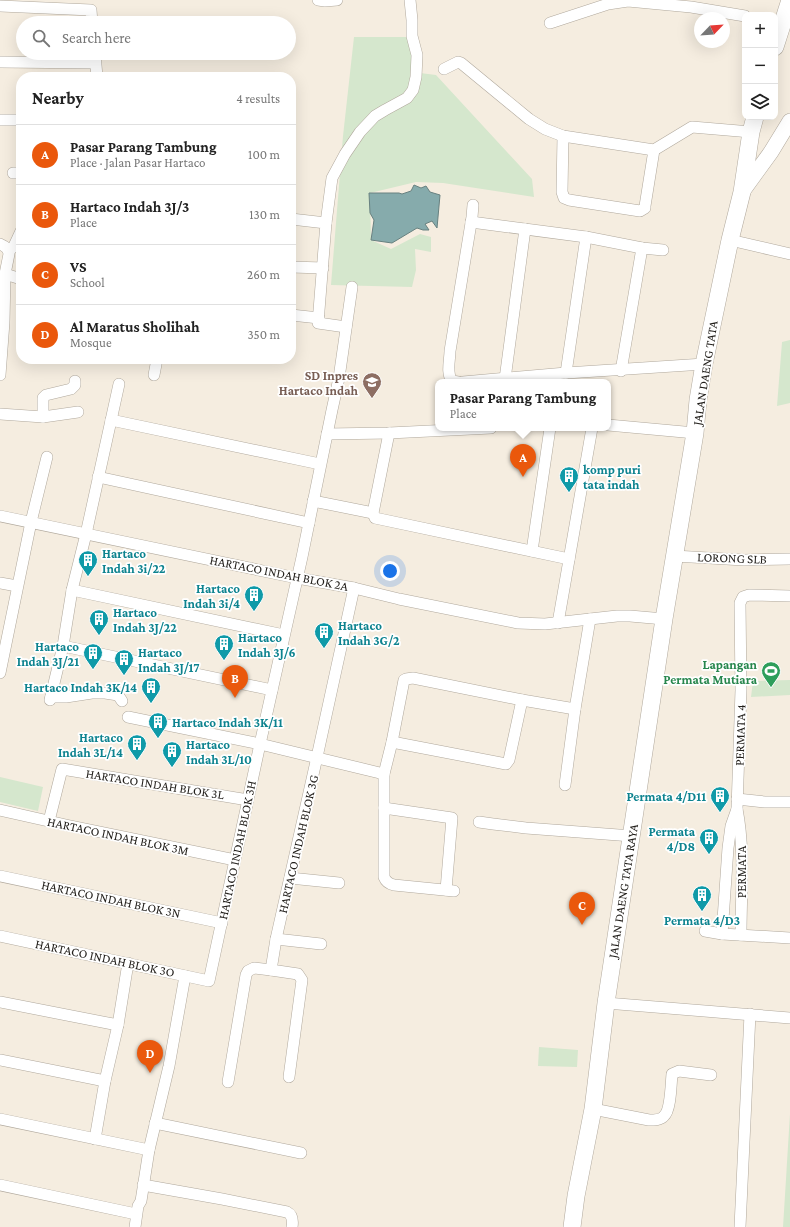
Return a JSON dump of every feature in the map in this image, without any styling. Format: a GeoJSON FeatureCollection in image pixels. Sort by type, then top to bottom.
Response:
{"type":"FeatureCollection","features":[{"type":"Feature","properties":{"kind":"main road"},"geometry":{"type":"LineString","coordinates":[[779,21],[790,0]]}},
{"type":"Feature","properties":{"kind":"main road"},"geometry":{"type":"LineString","coordinates":[[742,192],[771,152],[790,121]]}},
{"type":"Feature","properties":{"kind":"main road","name":"JALAN DAENG TATA"},"geometry":{"type":"LineString","coordinates":[[674,556],[695,433],[698,400],[704,364],[730,240],[742,192],[753,124]]}},
{"type":"Feature","properties":{"kind":"main road","name":"JALAN DAENG TATA RAYA"},"geometry":{"type":"LineString","coordinates":[[572,1227],[576,1196],[593,1109],[606,1003],[674,556]]}},
{"type":"Feature","properties":{"kind":"street"},"geometry":{"type":"LineString","coordinates":[[318,0],[337,0]]}},
{"type":"Feature","properties":{"kind":"street"},"geometry":{"type":"LineString","coordinates":[[346,326],[318,323],[326,222],[332,178],[345,154],[360,132],[375,116],[407,98],[413,90],[416,76],[417,55],[412,36],[410,0]]}},
{"type":"Feature","properties":{"kind":"street"},"geometry":{"type":"LineString","coordinates":[[550,23],[608,4],[628,1],[691,7],[742,16]]}},
{"type":"Feature","properties":{"kind":"street"},"geometry":{"type":"LineString","coordinates":[[0,6],[52,4],[91,10],[91,16]]}},
{"type":"Feature","properties":{"kind":"street"},"geometry":{"type":"LineString","coordinates":[[0,62],[48,60]]}},
{"type":"Feature","properties":{"kind":"street"},"geometry":{"type":"LineString","coordinates":[[95,60],[96,72]]}},
{"type":"Feature","properties":{"kind":"street"},"geometry":{"type":"LineString","coordinates":[[444,69],[458,62],[461,63],[529,119],[546,129],[563,136],[654,150],[692,127],[753,124]]}},
{"type":"Feature","properties":{"kind":"street"},"geometry":{"type":"LineString","coordinates":[[0,120],[16,120]]}},
{"type":"Feature","properties":{"kind":"street"},"geometry":{"type":"LineString","coordinates":[[563,136],[562,192],[564,198],[640,211],[645,208],[654,150]]}},
{"type":"Feature","properties":{"kind":"street"},"geometry":{"type":"LineString","coordinates":[[450,379],[450,351],[473,205]]}},
{"type":"Feature","properties":{"kind":"street"},"geometry":{"type":"LineString","coordinates":[[296,219],[326,222]]}},
{"type":"Feature","properties":{"kind":"street"},"geometry":{"type":"LineString","coordinates":[[471,222],[586,237],[642,248],[663,250]]}},
{"type":"Feature","properties":{"kind":"street"},"geometry":{"type":"LineString","coordinates":[[525,229],[505,379],[566,373],[704,364]]}},
{"type":"Feature","properties":{"kind":"street"},"geometry":{"type":"LineString","coordinates":[[566,373],[586,237]]}},
{"type":"Feature","properties":{"kind":"street"},"geometry":{"type":"LineString","coordinates":[[730,240],[790,254]]}},
{"type":"Feature","properties":{"kind":"street"},"geometry":{"type":"LineString","coordinates":[[0,375],[4,322],[5,248],[14,246],[16,242]]}},
{"type":"Feature","properties":{"kind":"street"},"geometry":{"type":"LineString","coordinates":[[621,370],[642,248]]}},
{"type":"Feature","properties":{"kind":"street"},"geometry":{"type":"LineString","coordinates":[[296,267],[323,268]]}},
{"type":"Feature","properties":{"kind":"street"},"geometry":{"type":"LineString","coordinates":[[5,274],[16,277]]}},
{"type":"Feature","properties":{"kind":"street","name":"HARTACO INDAH BLOK 3H"},"geometry":{"type":"LineString","coordinates":[[209,981],[328,432],[339,378],[352,287]]}},
{"type":"Feature","properties":{"kind":"street"},"geometry":{"type":"LineString","coordinates":[[296,316],[318,318]]}},
{"type":"Feature","properties":{"kind":"street"},"geometry":{"type":"LineString","coordinates":[[154,375],[156,364]]}},
{"type":"Feature","properties":{"kind":"street"},"geometry":{"type":"LineString","coordinates":[[43,417],[44,398],[46,395],[74,388],[76,384],[75,381]]}},
{"type":"Feature","properties":{"kind":"street"},"geometry":{"type":"LineString","coordinates":[[118,384],[86,534],[72,590],[63,646],[51,698],[105,692],[118,695],[122,701]]}},
{"type":"Feature","properties":{"kind":"street"},"geometry":{"type":"LineString","coordinates":[[0,414],[43,417],[78,412]]}},
{"type":"Feature","properties":{"kind":"street"},"geometry":{"type":"LineString","coordinates":[[111,420],[320,464]]}},
{"type":"Feature","properties":{"kind":"street"},"geometry":{"type":"LineString","coordinates":[[611,426],[695,433]]}},
{"type":"Feature","properties":{"kind":"street"},"geometry":{"type":"LineString","coordinates":[[328,432],[390,434],[440,431]]}},
{"type":"Feature","properties":{"kind":"street"},"geometry":{"type":"LineString","coordinates":[[532,551],[550,431]]}},
{"type":"Feature","properties":{"kind":"street"},"geometry":{"type":"LineString","coordinates":[[558,623],[591,431]]}},
{"type":"Feature","properties":{"kind":"street"},"geometry":{"type":"LineString","coordinates":[[390,434],[373,513],[376,518],[569,559]]}},
{"type":"Feature","properties":{"kind":"street"},"geometry":{"type":"LineString","coordinates":[[0,673],[3,640],[47,457]]}},
{"type":"Feature","properties":{"kind":"street"},"geometry":{"type":"LineString","coordinates":[[98,477],[309,523]]}},
{"type":"Feature","properties":{"kind":"street"},"geometry":{"type":"LineString","coordinates":[[313,502],[373,513]]}},
{"type":"Feature","properties":{"kind":"street","name":"HARTACO INDAH BLOK 2A"},"geometry":{"type":"LineString","coordinates":[[0,516],[518,623],[533,625],[630,616],[664,619]]}},
{"type":"Feature","properties":{"kind":"street","name":"LORONG SLB"},"geometry":{"type":"LineString","coordinates":[[674,556],[736,560],[790,559]]}},
{"type":"Feature","properties":{"kind":"street"},"geometry":{"type":"LineString","coordinates":[[0,582],[17,586]]}},
{"type":"Feature","properties":{"kind":"street","name":"HARTACO INDAH BLOK 3G"},"geometry":{"type":"LineString","coordinates":[[271,970],[276,939],[318,757],[354,588]]}},
{"type":"Feature","properties":{"kind":"street"},"geometry":{"type":"LineString","coordinates":[[72,590],[284,634]]}},
{"type":"Feature","properties":{"kind":"street","name":"PERMATA 4"},"geometry":{"type":"LineString","coordinates":[[737,801],[741,690],[740,603],[743,597],[749,595],[790,596]]}},
{"type":"Feature","properties":{"kind":"street"},"geometry":{"type":"LineString","coordinates":[[565,785],[575,709],[590,619]]}},
{"type":"Feature","properties":{"kind":"street"},"geometry":{"type":"LineString","coordinates":[[63,646],[272,690]]}},
{"type":"Feature","properties":{"kind":"street"},"geometry":{"type":"LineString","coordinates":[[384,808],[452,818],[450,891],[394,885],[390,884],[384,877],[384,808],[384,774],[392,742],[403,683],[406,679],[413,678],[575,709]]}},
{"type":"Feature","properties":{"kind":"street"},"geometry":{"type":"LineString","coordinates":[[392,742],[506,764],[509,760],[522,700]]}},
{"type":"Feature","properties":{"kind":"street"},"geometry":{"type":"LineString","coordinates":[[128,717],[260,744],[384,774]]}},
{"type":"Feature","properties":{"kind":"street","name":"HARTACO INDAH BLOK 3L"},"geometry":{"type":"LineString","coordinates":[[49,821],[62,769],[248,800]]}},
{"type":"Feature","properties":{"kind":"street"},"geometry":{"type":"LineString","coordinates":[[722,934],[728,848],[737,801],[790,802]]}},
{"type":"Feature","properties":{"kind":"street","name":"PERMATA"},"geometry":{"type":"LineString","coordinates":[[737,801],[741,827],[742,848],[741,935]]}},
{"type":"Feature","properties":{"kind":"street","name":"HARTACO INDAH BLOK 3M"},"geometry":{"type":"LineString","coordinates":[[0,810],[235,860]]}},
{"type":"Feature","properties":{"kind":"street"},"geometry":{"type":"LineString","coordinates":[[479,822],[526,828],[632,836]]}},
{"type":"Feature","properties":{"kind":"street","name":"HARTACO INDAH BLOK 3N"},"geometry":{"type":"LineString","coordinates":[[0,876],[222,923]]}},
{"type":"Feature","properties":{"kind":"street"},"geometry":{"type":"LineString","coordinates":[[290,878],[339,883]]}},
{"type":"Feature","properties":{"kind":"street"},"geometry":{"type":"LineString","coordinates":[[705,931],[722,934],[790,938]]}},
{"type":"Feature","properties":{"kind":"street","name":"HARTACO INDAH BLOK 3O"},"geometry":{"type":"LineString","coordinates":[[0,936],[209,981]]}},
{"type":"Feature","properties":{"kind":"street"},"geometry":{"type":"LineString","coordinates":[[276,939],[321,944]]}},
{"type":"Feature","properties":{"kind":"street"},"geometry":{"type":"LineString","coordinates":[[95,1139],[105,1081],[118,1025],[128,964]]}},
{"type":"Feature","properties":{"kind":"street"},"geometry":{"type":"LineString","coordinates":[[228,1082],[246,975],[248,971],[254,968],[298,974],[302,980],[289,1077]]}},
{"type":"Feature","properties":{"kind":"street"},"geometry":{"type":"LineString","coordinates":[[135,1227],[136,1214],[141,1201],[144,1185],[149,1150],[169,1066],[185,976]]}},
{"type":"Feature","properties":{"kind":"street"},"geometry":{"type":"LineString","coordinates":[[0,1002],[118,1025]]}},
{"type":"Feature","properties":{"kind":"street"},"geometry":{"type":"LineString","coordinates":[[606,1003],[790,1018]]}},
{"type":"Feature","properties":{"kind":"street"},"geometry":{"type":"LineString","coordinates":[[740,1227],[750,1014]]}},
{"type":"Feature","properties":{"kind":"street"},"geometry":{"type":"LineString","coordinates":[[0,1060],[105,1081]]}},
{"type":"Feature","properties":{"kind":"street"},"geometry":{"type":"LineString","coordinates":[[593,1109],[649,1120],[663,1118],[666,1116],[668,1109],[672,1074],[679,1071],[711,1075]]}},
{"type":"Feature","properties":{"kind":"street"},"geometry":{"type":"LineString","coordinates":[[0,1120],[149,1150]]}},
{"type":"Feature","properties":{"kind":"street"},"geometry":{"type":"LineString","coordinates":[[156,1123],[301,1153]]}},
{"type":"Feature","properties":{"kind":"street"},"geometry":{"type":"LineString","coordinates":[[0,1185],[136,1214]]}},
{"type":"Feature","properties":{"kind":"street"},"geometry":{"type":"LineString","coordinates":[[144,1185],[287,1212],[293,1219],[292,1227]]}},
{"type":"Feature","properties":{"kind":"green space"},"geometry":{"type":"Polygon","coordinates":[[[354,37],[410,37],[420,73],[436,75],[532,179],[534,197],[443,183],[416,182],[370,193],[371,240],[391,249],[420,234],[431,237],[431,252],[415,249],[416,270],[412,287],[331,285],[343,136],[354,37]]]}},
{"type":"Feature","properties":{"kind":"green space"},"geometry":{"type":"Polygon","coordinates":[[[790,340],[790,403],[777,406],[782,342],[790,340]]]}},
{"type":"Feature","properties":{"kind":"green space","name":"Lapangan Permata Mutiara"},"geometry":{"type":"Polygon","coordinates":[[[790,680],[790,695],[751,697],[753,681],[790,680]]]}},
{"type":"Feature","properties":{"kind":"green space"},"geometry":{"type":"Polygon","coordinates":[[[0,777],[43,787],[38,811],[0,802],[0,777]]]}},
{"type":"Feature","properties":{"kind":"green space"},"geometry":{"type":"Polygon","coordinates":[[[539,1047],[578,1050],[577,1067],[538,1066],[539,1047]]]}},
{"type":"Feature","properties":{"kind":"green space"},"geometry":{"type":"Polygon","coordinates":[[[790,1114],[790,1227],[783,1227],[790,1114]]]}},
{"type":"Feature","properties":{"kind":"water"},"geometry":{"type":"Polygon","coordinates":[[[414,185],[421,188],[426,186],[430,192],[440,195],[437,228],[432,221],[425,224],[429,230],[417,228],[392,243],[371,240],[374,220],[370,213],[369,193],[402,194],[411,191],[414,185]]]}},
{"type":"Feature","properties":{"kind":"place","name":"SD Inpres Hartaco Indah"},"geometry":{"type":"Point","coordinates":[372,399]}},
{"type":"Feature","properties":{"kind":"place","name":"Pasar Parang Tambung"},"geometry":{"type":"Point","coordinates":[523,477]}},
{"type":"Feature","properties":{"kind":"place","name":"komp puri tata indah"},"geometry":{"type":"Point","coordinates":[569,493]}},
{"type":"Feature","properties":{"kind":"place","name":"Hartaco Indah 3i/22"},"geometry":{"type":"Point","coordinates":[88,577]}},
{"type":"Feature","properties":{"kind":"place","name":"Hartaco Indah 3i/4"},"geometry":{"type":"Point","coordinates":[254,612]}},
{"type":"Feature","properties":{"kind":"place","name":"Hartaco Indah 3J/22"},"geometry":{"type":"Point","coordinates":[99,636]}},
{"type":"Feature","properties":{"kind":"place","name":"Hartaco Indah 3G/2"},"geometry":{"type":"Point","coordinates":[324,649]}},
{"type":"Feature","properties":{"kind":"place","name":"Hartaco Indah 3J/6"},"geometry":{"type":"Point","coordinates":[224,661]}},
{"type":"Feature","properties":{"kind":"place","name":"Hartaco Indah 3J/21"},"geometry":{"type":"Point","coordinates":[93,670]}},
{"type":"Feature","properties":{"kind":"place","name":"Hartaco Indah 3J/17"},"geometry":{"type":"Point","coordinates":[124,676]}},
{"type":"Feature","properties":{"kind":"place","name":"Lapangan Permata Mutiara"},"geometry":{"type":"Point","coordinates":[771,688]}},
{"type":"Feature","properties":{"kind":"place","name":"Hartaco Indah 3J/3"},"geometry":{"type":"Point","coordinates":[235,698]}},
{"type":"Feature","properties":{"kind":"place","name":"Hartaco Indah 3K/14"},"geometry":{"type":"Point","coordinates":[151,704]}},
{"type":"Feature","properties":{"kind":"place","name":"Hartaco Indah 3K/11"},"geometry":{"type":"Point","coordinates":[158,739]}},
{"type":"Feature","properties":{"kind":"place","name":"Hartaco Indah 3L/14"},"geometry":{"type":"Point","coordinates":[137,761]}},
{"type":"Feature","properties":{"kind":"place","name":"Hartaco Indah 3L/10"},"geometry":{"type":"Point","coordinates":[172,768]}},
{"type":"Feature","properties":{"kind":"place","name":"Permata 4/D11"},"geometry":{"type":"Point","coordinates":[720,813]}},
{"type":"Feature","properties":{"kind":"place","name":"Permata 4/D8"},"geometry":{"type":"Point","coordinates":[709,855]}},
{"type":"Feature","properties":{"kind":"place","name":"Permata 4/D3"},"geometry":{"type":"Point","coordinates":[702,912]}},
{"type":"Feature","properties":{"kind":"place","name":"VS"},"geometry":{"type":"Point","coordinates":[582,925]}},
{"type":"Feature","properties":{"kind":"place","name":"Al Maratus Sholihah"},"geometry":{"type":"Point","coordinates":[150,1073]}}]}
